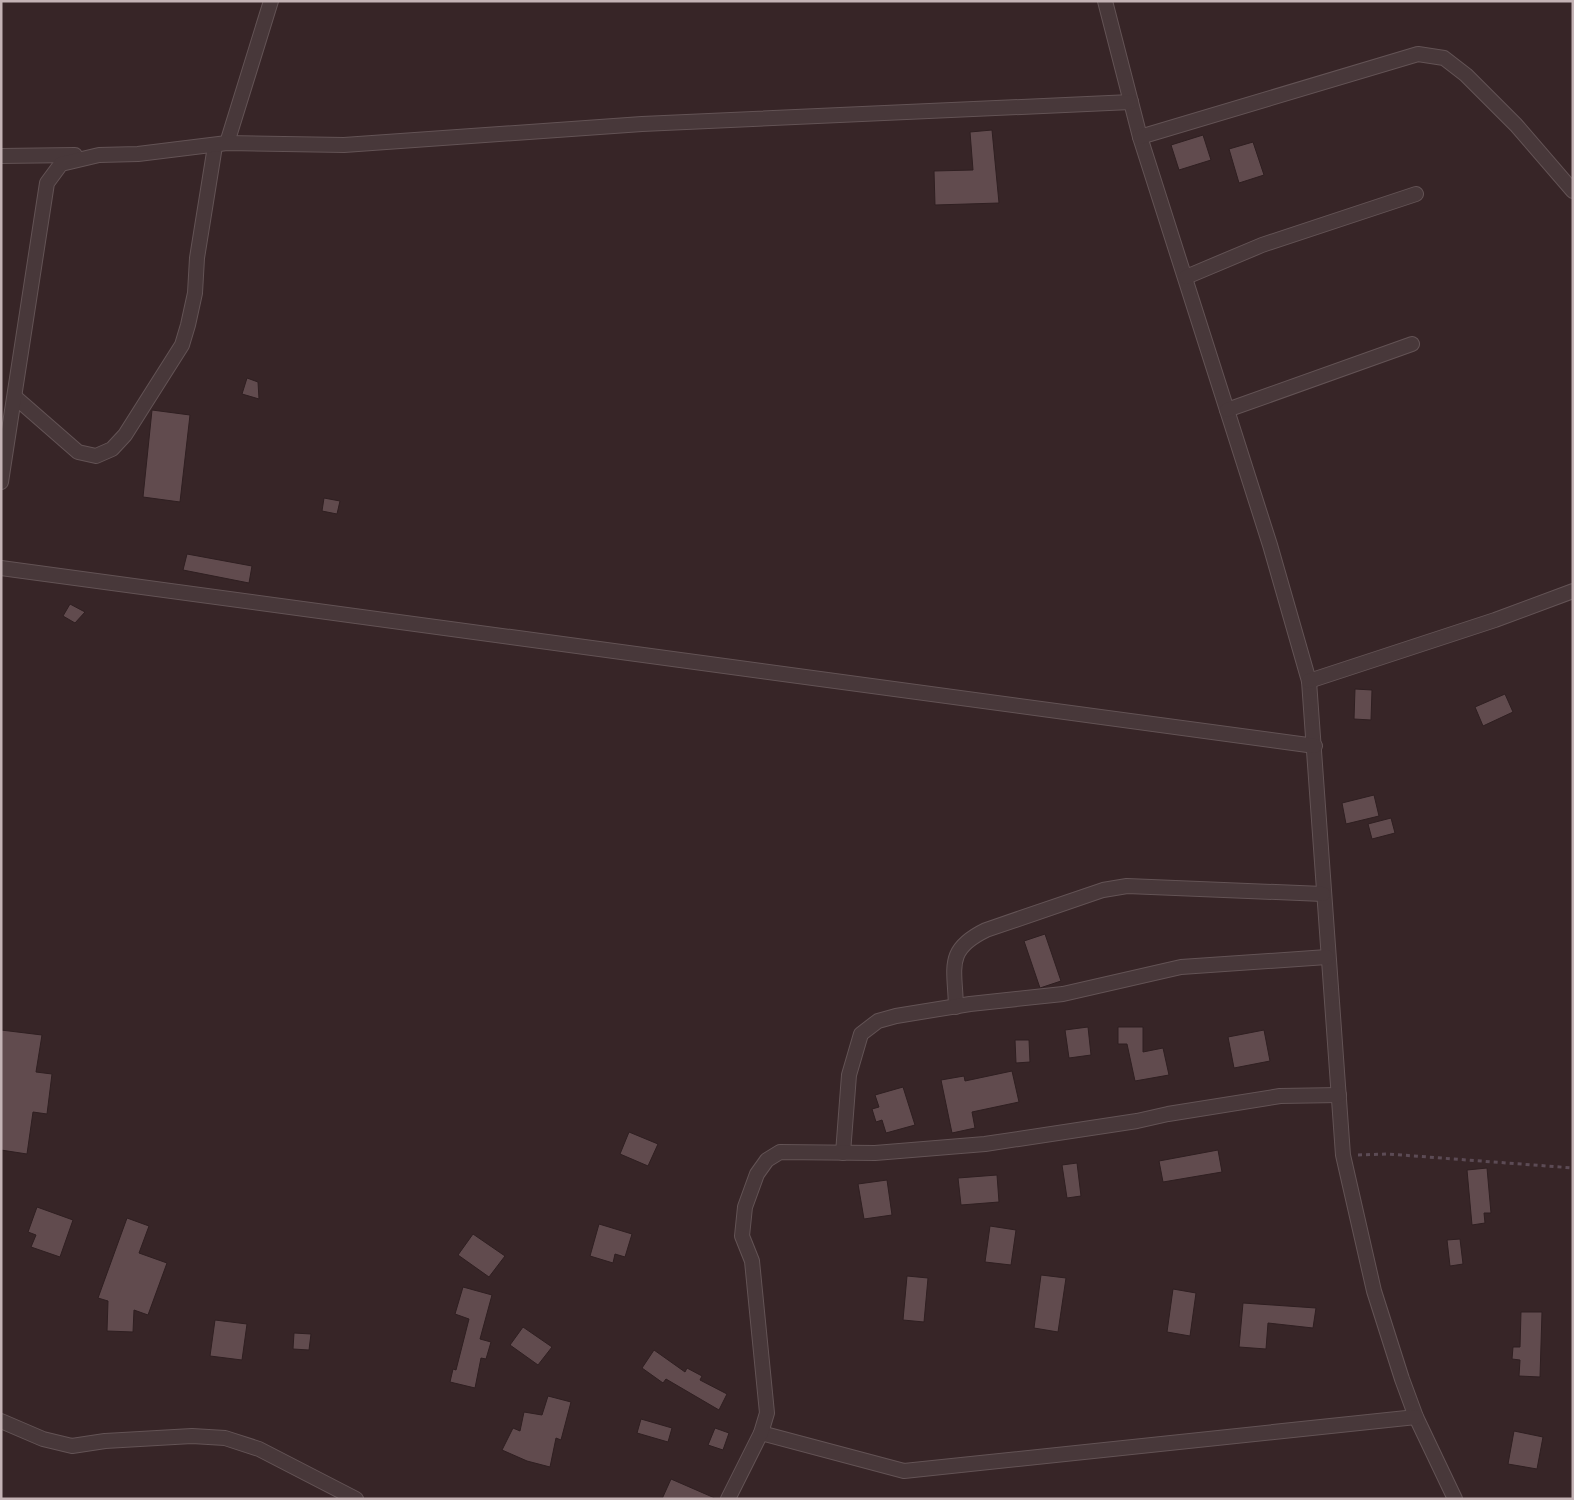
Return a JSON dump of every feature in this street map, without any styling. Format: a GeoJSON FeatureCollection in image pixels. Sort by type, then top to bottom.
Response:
{"type":"FeatureCollection","features":[{"type":"Feature","properties":{"kind":"street"},"geometry":{"type":"LineString","coordinates":[[15,397],[78,452],[96,456],[112,449],[125,435],[182,345],[188,325],[221,144],[271,1]]}},
{"type":"Feature","properties":{"kind":"street"},"geometry":{"type":"LineString","coordinates":[[1105,1],[1140,137],[1270,545],[1310,681],[1327,956],[1343,1156],[1374,1291],[1416,1417],[1455,1499]]}},
{"type":"Feature","properties":{"kind":"street"},"geometry":{"type":"LineString","coordinates":[[1140,137],[1418,54],[1444,58],[1466,75],[1516,125],[1573,191]]}},
{"type":"Feature","properties":{"kind":"street"},"geometry":{"type":"LineString","coordinates":[[1,156],[138,154],[221,144],[344,145],[642,124],[1131,102]]}},
{"type":"Feature","properties":{"kind":"street"},"geometry":{"type":"LineString","coordinates":[[1,482],[47,183],[61,164],[99,155]]}},
{"type":"Feature","properties":{"kind":"street"},"geometry":{"type":"LineString","coordinates":[[1186,277],[1262,245],[1416,194]]}},
{"type":"Feature","properties":{"kind":"street"},"geometry":{"type":"LineString","coordinates":[[1227,410],[1412,344]]}},
{"type":"Feature","properties":{"kind":"street"},"geometry":{"type":"LineString","coordinates":[[1,568],[1315,746]]}},
{"type":"Feature","properties":{"kind":"street"},"geometry":{"type":"LineString","coordinates":[[1310,681],[1495,620],[1573,591]]}},
{"type":"Feature","properties":{"kind":"street"},"geometry":{"type":"LineString","coordinates":[[956,1007],[955,961],[960,947],[969,939],[986,930],[1103,890],[1127,886],[1323,894]]}},
{"type":"Feature","properties":{"kind":"street"},"geometry":{"type":"LineString","coordinates":[[844,1153],[849,1074],[861,1034],[878,1021],[956,1007],[1063,994],[1181,967],[1327,956]]}},
{"type":"Feature","properties":{"kind":"street"},"geometry":{"type":"LineString","coordinates":[[728,1499],[762,1433],[767,1413],[752,1261],[742,1236],[745,1207],[757,1174],[767,1160],[780,1152],[875,1153],[985,1144],[1137,1121],[1280,1096],[1339,1095]]}},
{"type":"Feature","properties":{"kind":"street"},"geometry":{"type":"LineString","coordinates":[[762,1433],[904,1472],[1416,1417]]}},
{"type":"Feature","properties":{"kind":"street"},"geometry":{"type":"LineString","coordinates":[[1,1421],[43,1439],[72,1446],[104,1441],[182,1437],[225,1438],[259,1449],[356,1499]]}},
{"type":"Feature","properties":{"kind":"path"},"geometry":{"type":"LineString","coordinates":[[1343,1156],[1388,1154],[1573,1168]]}},
{"type":"Feature","properties":{"kind":"building"},"geometry":{"type":"Polygon","coordinates":[[[992,130],[999,203],[935,205],[934,171],[973,170],[970,132],[992,130]]]}},
{"type":"Feature","properties":{"kind":"building"},"geometry":{"type":"Polygon","coordinates":[[[1203,135],[1211,160],[1179,170],[1171,145],[1203,135]]]}},
{"type":"Feature","properties":{"kind":"building"},"geometry":{"type":"Polygon","coordinates":[[[1253,142],[1264,175],[1239,183],[1229,149],[1253,142]]]}},
{"type":"Feature","properties":{"kind":"building"},"geometry":{"type":"Polygon","coordinates":[[[247,378],[258,382],[259,399],[242,394],[247,378]]]}},
{"type":"Feature","properties":{"kind":"building"},"geometry":{"type":"Polygon","coordinates":[[[152,410],[190,415],[180,502],[143,497],[152,410]]]}},
{"type":"Feature","properties":{"kind":"building"},"geometry":{"type":"Polygon","coordinates":[[[324,498],[340,501],[337,514],[322,511],[324,498]]]}},
{"type":"Feature","properties":{"kind":"building"},"geometry":{"type":"Polygon","coordinates":[[[187,554],[252,566],[249,583],[183,570],[187,554]]]}},
{"type":"Feature","properties":{"kind":"building"},"geometry":{"type":"Polygon","coordinates":[[[70,604],[85,612],[75,623],[63,616],[70,604]]]}},
{"type":"Feature","properties":{"kind":"building"},"geometry":{"type":"Polygon","coordinates":[[[1355,689],[1372,690],[1371,720],[1354,719],[1355,689]]]}},
{"type":"Feature","properties":{"kind":"building"},"geometry":{"type":"Polygon","coordinates":[[[1505,694],[1513,712],[1483,726],[1475,707],[1505,694]]]}},
{"type":"Feature","properties":{"kind":"building"},"geometry":{"type":"Polygon","coordinates":[[[1374,795],[1379,816],[1346,824],[1342,803],[1374,795]]]}},
{"type":"Feature","properties":{"kind":"building"},"geometry":{"type":"Polygon","coordinates":[[[1391,818],[1395,833],[1372,839],[1368,824],[1391,818]]]}},
{"type":"Feature","properties":{"kind":"building"},"geometry":{"type":"Polygon","coordinates":[[[1045,934],[1061,981],[1040,988],[1024,941],[1045,934]]]}},
{"type":"Feature","properties":{"kind":"building"},"geometry":{"type":"Polygon","coordinates":[[[1088,1027],[1091,1055],[1069,1058],[1065,1030],[1088,1027]]]}},
{"type":"Feature","properties":{"kind":"building"},"geometry":{"type":"Polygon","coordinates":[[[1118,1027],[1143,1027],[1143,1052],[1163,1048],[1169,1075],[1135,1081],[1127,1044],[1118,1044],[1118,1027]]]}},
{"type":"Feature","properties":{"kind":"building"},"geometry":{"type":"Polygon","coordinates":[[[1,1030],[42,1035],[36,1072],[52,1074],[47,1114],[33,1112],[27,1154],[1,1150],[1,1030]]]}},
{"type":"Feature","properties":{"kind":"building"},"geometry":{"type":"Polygon","coordinates":[[[1264,1030],[1270,1061],[1234,1068],[1228,1037],[1264,1030]]]}},
{"type":"Feature","properties":{"kind":"building"},"geometry":{"type":"Polygon","coordinates":[[[1015,1040],[1029,1040],[1030,1062],[1016,1063],[1015,1040]]]}},
{"type":"Feature","properties":{"kind":"building"},"geometry":{"type":"Polygon","coordinates":[[[1012,1071],[1019,1102],[972,1112],[975,1128],[952,1133],[941,1080],[964,1076],[965,1081],[1012,1071]]]}},
{"type":"Feature","properties":{"kind":"building"},"geometry":{"type":"Polygon","coordinates":[[[903,1087],[915,1125],[886,1133],[882,1120],[876,1122],[872,1109],[879,1107],[875,1095],[903,1087]]]}},
{"type":"Feature","properties":{"kind":"building"},"geometry":{"type":"Polygon","coordinates":[[[629,1132],[658,1144],[648,1166],[620,1154],[629,1132]]]}},
{"type":"Feature","properties":{"kind":"building"},"geometry":{"type":"Polygon","coordinates":[[[1218,1150],[1222,1172],[1163,1182],[1159,1161],[1218,1150]]]}},
{"type":"Feature","properties":{"kind":"building"},"geometry":{"type":"Polygon","coordinates":[[[1077,1163],[1081,1196],[1067,1198],[1062,1165],[1077,1163]]]}},
{"type":"Feature","properties":{"kind":"building"},"geometry":{"type":"Polygon","coordinates":[[[1487,1168],[1491,1213],[1484,1213],[1485,1223],[1472,1225],[1467,1170],[1487,1168]]]}},
{"type":"Feature","properties":{"kind":"building"},"geometry":{"type":"Polygon","coordinates":[[[997,1175],[999,1202],[961,1205],[958,1178],[997,1175]]]}},
{"type":"Feature","properties":{"kind":"building"},"geometry":{"type":"Polygon","coordinates":[[[887,1180],[892,1215],[864,1219],[858,1184],[887,1180]]]}},
{"type":"Feature","properties":{"kind":"building"},"geometry":{"type":"Polygon","coordinates":[[[37,1207],[73,1220],[60,1257],[31,1247],[36,1235],[28,1232],[37,1207]]]}},
{"type":"Feature","properties":{"kind":"building"},"geometry":{"type":"Polygon","coordinates":[[[127,1218],[149,1226],[139,1253],[167,1263],[148,1315],[134,1310],[133,1332],[107,1331],[108,1301],[98,1298],[127,1218]]]}},
{"type":"Feature","properties":{"kind":"building"},"geometry":{"type":"Polygon","coordinates":[[[599,1224],[632,1234],[625,1257],[615,1254],[613,1263],[590,1256],[599,1224]]]}},
{"type":"Feature","properties":{"kind":"building"},"geometry":{"type":"Polygon","coordinates":[[[990,1226],[1016,1230],[1011,1265],[985,1262],[990,1226]]]}},
{"type":"Feature","properties":{"kind":"building"},"geometry":{"type":"Polygon","coordinates":[[[473,1234],[505,1256],[489,1277],[458,1255],[473,1234]]]}},
{"type":"Feature","properties":{"kind":"building"},"geometry":{"type":"Polygon","coordinates":[[[1460,1239],[1463,1264],[1450,1266],[1447,1240],[1460,1239]]]}},
{"type":"Feature","properties":{"kind":"building"},"geometry":{"type":"Polygon","coordinates":[[[1041,1275],[1066,1278],[1058,1332],[1034,1328],[1041,1275]]]}},
{"type":"Feature","properties":{"kind":"building"},"geometry":{"type":"Polygon","coordinates":[[[907,1276],[928,1278],[924,1322],[903,1320],[907,1276]]]}},
{"type":"Feature","properties":{"kind":"building"},"geometry":{"type":"Polygon","coordinates":[[[463,1287],[492,1295],[480,1339],[491,1342],[486,1359],[481,1358],[475,1388],[450,1382],[453,1369],[456,1370],[469,1319],[455,1314],[463,1287]]]}},
{"type":"Feature","properties":{"kind":"building"},"geometry":{"type":"Polygon","coordinates":[[[1173,1289],[1196,1293],[1190,1336],[1167,1332],[1173,1289]]]}},
{"type":"Feature","properties":{"kind":"building"},"geometry":{"type":"Polygon","coordinates":[[[1243,1303],[1316,1308],[1313,1328],[1268,1323],[1266,1349],[1239,1347],[1243,1303]]]}},
{"type":"Feature","properties":{"kind":"building"},"geometry":{"type":"Polygon","coordinates":[[[1521,1312],[1542,1312],[1540,1377],[1519,1376],[1520,1360],[1512,1359],[1513,1347],[1520,1347],[1521,1312]]]}},
{"type":"Feature","properties":{"kind":"building"},"geometry":{"type":"Polygon","coordinates":[[[215,1320],[247,1324],[242,1360],[210,1356],[215,1320]]]}},
{"type":"Feature","properties":{"kind":"building"},"geometry":{"type":"Polygon","coordinates":[[[523,1327],[552,1347],[538,1365],[510,1345],[523,1327]]]}},
{"type":"Feature","properties":{"kind":"building"},"geometry":{"type":"Polygon","coordinates":[[[294,1333],[311,1334],[309,1350],[293,1349],[294,1333]]]}},
{"type":"Feature","properties":{"kind":"building"},"geometry":{"type":"Polygon","coordinates":[[[654,1350],[685,1372],[687,1368],[702,1376],[700,1380],[727,1394],[719,1410],[666,1379],[663,1383],[642,1368],[654,1350]]]}},
{"type":"Feature","properties":{"kind":"building"},"geometry":{"type":"Polygon","coordinates":[[[548,1396],[571,1402],[561,1440],[556,1438],[550,1467],[527,1461],[502,1450],[513,1428],[520,1431],[524,1412],[542,1415],[548,1396]]]}},
{"type":"Feature","properties":{"kind":"building"},"geometry":{"type":"Polygon","coordinates":[[[641,1419],[672,1428],[668,1442],[637,1433],[641,1419]]]}},
{"type":"Feature","properties":{"kind":"building"},"geometry":{"type":"Polygon","coordinates":[[[715,1428],[729,1433],[723,1450],[708,1445],[715,1428]]]}},
{"type":"Feature","properties":{"kind":"building"},"geometry":{"type":"Polygon","coordinates":[[[1514,1431],[1543,1437],[1537,1469],[1508,1464],[1514,1431]]]}},
{"type":"Feature","properties":{"kind":"building"},"geometry":{"type":"Polygon","coordinates":[[[671,1479],[717,1499],[662,1499],[671,1479]]]}}]}
